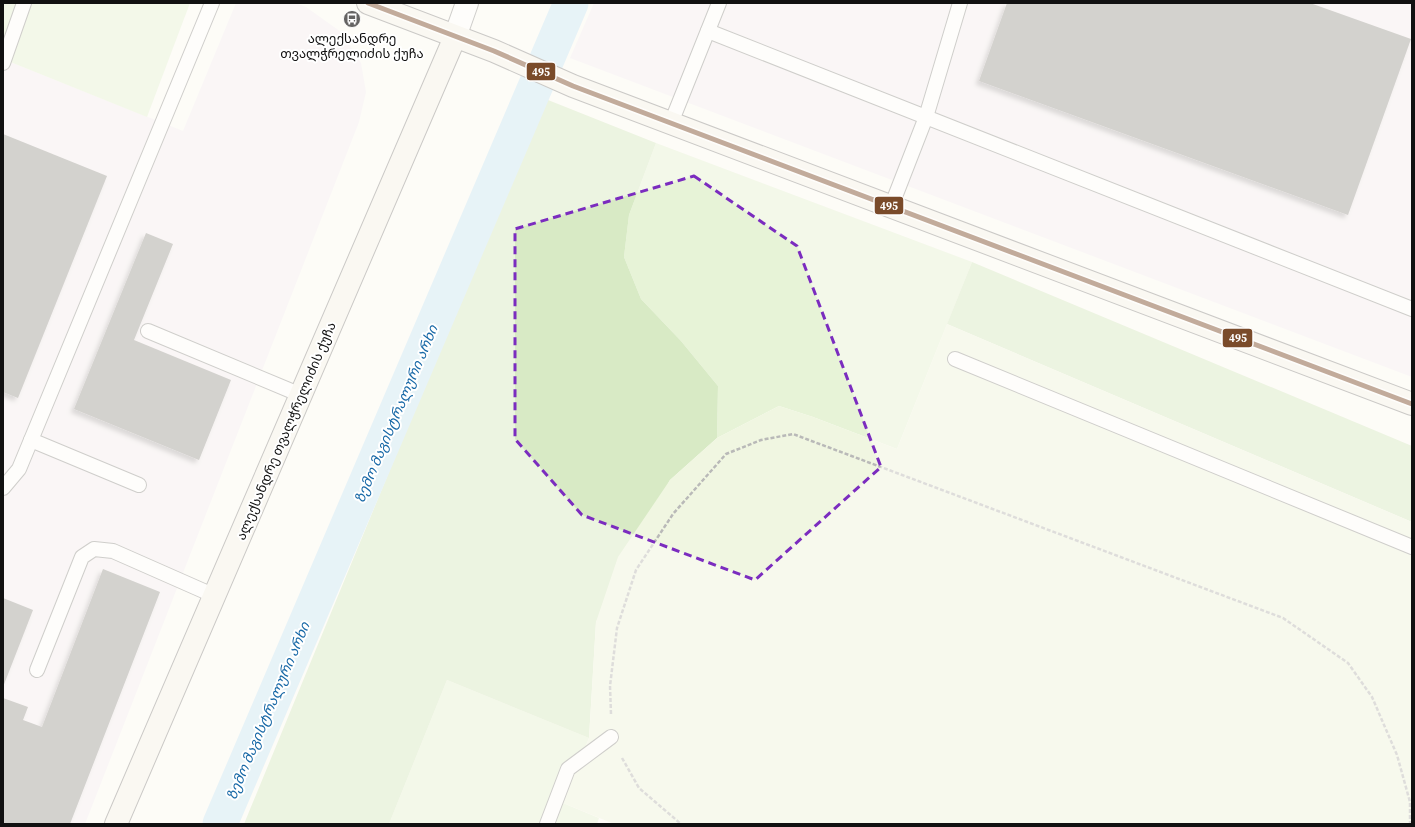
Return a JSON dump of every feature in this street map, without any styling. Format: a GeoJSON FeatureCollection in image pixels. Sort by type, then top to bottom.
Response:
{"type":"FeatureCollection","features":[{"type":"Feature","properties":{"kind":"street"},"geometry":{"type":"LineString","coordinates":[[368,3],[494,51],[573,86],[1412,404]]}},
{"type":"Feature","properties":{"kind":"street"},"geometry":{"type":"LineString","coordinates":[[455,37],[467,3]]}},
{"type":"Feature","properties":{"kind":"street","name":"ალექსანდრე თვალჭრელიძის ქუჩა"},"geometry":{"type":"LineString","coordinates":[[116,824],[455,37]]}},
{"type":"Feature","properties":{"kind":"lane"},"geometry":{"type":"LineString","coordinates":[[3,63],[24,3]]}},
{"type":"Feature","properties":{"kind":"lane"},"geometry":{"type":"LineString","coordinates":[[3,488],[19,469],[212,3]]}},
{"type":"Feature","properties":{"kind":"lane"},"geometry":{"type":"LineString","coordinates":[[671,123],[719,3]]}},
{"type":"Feature","properties":{"kind":"lane"},"geometry":{"type":"LineString","coordinates":[[891,207],[926,117],[960,3]]}},
{"type":"Feature","properties":{"kind":"lane"},"geometry":{"type":"LineString","coordinates":[[708,31],[1412,309]]}},
{"type":"Feature","properties":{"kind":"lane"},"geometry":{"type":"LineString","coordinates":[[148,331],[301,395]]}},
{"type":"Feature","properties":{"kind":"lane"},"geometry":{"type":"LineString","coordinates":[[955,359],[1412,547]]}},
{"type":"Feature","properties":{"kind":"lane"},"geometry":{"type":"LineString","coordinates":[[31,440],[139,485]]}},
{"type":"Feature","properties":{"kind":"lane"},"geometry":{"type":"LineString","coordinates":[[37,670],[82,556],[94,549],[113,550],[215,596]]}},
{"type":"Feature","properties":{"kind":"lane"},"geometry":{"type":"LineString","coordinates":[[547,824],[568,769],[611,737]]}},
{"type":"Feature","properties":{"kind":"path"},"geometry":{"type":"LineString","coordinates":[[681,824],[639,788],[611,737],[610,686],[617,628],[636,570],[673,514],[726,454],[761,440],[793,434],[1283,618],[1348,663],[1372,697],[1397,755],[1411,802],[1410,824]]}},
{"type":"Feature","properties":{"kind":"highlighted area"},"geometry":{"type":"Polygon","coordinates":[[[694,176],[797,246],[881,467],[755,580],[582,515],[515,439],[515,229],[694,176]]]}},
{"type":"Feature","properties":{"kind":"shaded area"},"geometry":{"type":"Polygon","coordinates":[[[236,3],[295,3],[306,7],[341,32],[361,63],[366,92],[359,122],[85,824],[3,824],[3,59],[183,131],[236,3]]]}},
{"type":"Feature","properties":{"kind":"shaded area"},"geometry":{"type":"Polygon","coordinates":[[[594,3],[1412,3],[1412,377],[570,58],[594,3]]]}},
{"type":"Feature","properties":{"kind":"green space"},"geometry":{"type":"Polygon","coordinates":[[[3,3],[190,3],[147,117],[3,59],[3,3]]]}},
{"type":"Feature","properties":{"kind":"green space"},"geometry":{"type":"Polygon","coordinates":[[[543,98],[656,143],[629,215],[624,257],[641,299],[681,341],[718,386],[717,438],[670,480],[596,622],[589,738],[447,680],[389,824],[244,824],[543,98]]]}},
{"type":"Feature","properties":{"kind":"green space"},"geometry":{"type":"Polygon","coordinates":[[[656,143],[972,262],[897,449],[813,417],[779,406],[717,438],[718,386],[681,341],[641,299],[624,257],[629,215],[656,143]]]}},
{"type":"Feature","properties":{"kind":"green space"},"geometry":{"type":"Polygon","coordinates":[[[972,262],[1412,446],[1412,522],[947,324],[972,262]]]}},
{"type":"Feature","properties":{"kind":"green space"},"geometry":{"type":"Polygon","coordinates":[[[947,324],[1412,522],[1412,824],[614,824],[563,803],[589,738],[596,622],[618,557],[670,480],[717,438],[779,406],[813,417],[897,449],[947,324]]]}},
{"type":"Feature","properties":{"kind":"green space"},"geometry":{"type":"Polygon","coordinates":[[[447,680],[589,738],[563,803],[599,818],[597,824],[389,824],[447,680]]]}},
{"type":"Feature","properties":{"kind":"building"},"geometry":{"type":"Polygon","coordinates":[[[1007,3],[1310,3],[1411,39],[1348,215],[979,81],[1007,3]]]}},
{"type":"Feature","properties":{"kind":"building"},"geometry":{"type":"Polygon","coordinates":[[[3,134],[107,176],[18,398],[3,392],[3,134]]]}},
{"type":"Feature","properties":{"kind":"building"},"geometry":{"type":"Polygon","coordinates":[[[146,233],[173,244],[134,340],[231,380],[199,460],[74,409],[146,233]]]}},
{"type":"Feature","properties":{"kind":"building"},"geometry":{"type":"Polygon","coordinates":[[[103,569],[160,592],[70,824],[3,824],[3,698],[28,707],[23,720],[42,727],[103,569]]]}},
{"type":"Feature","properties":{"kind":"building"},"geometry":{"type":"Polygon","coordinates":[[[3,598],[33,610],[3,687],[3,598]]]}},
{"type":"Feature","properties":{"kind":"waterway","name":"ზემო მაგისტრალური არხი"},"geometry":{"type":"LineString","coordinates":[[220,824],[571,3]]}},
{"type":"Feature","properties":{"kind":"transit line","name":"495"},"geometry":{"type":"LineString","coordinates":[[368,3],[494,51],[573,86],[1412,404]]}},
{"type":"Feature","properties":{"kind":"place","name":"ალექსანდრე თვალჭრელიძის ქუჩა"},"geometry":{"type":"Point","coordinates":[352,19]}}]}
